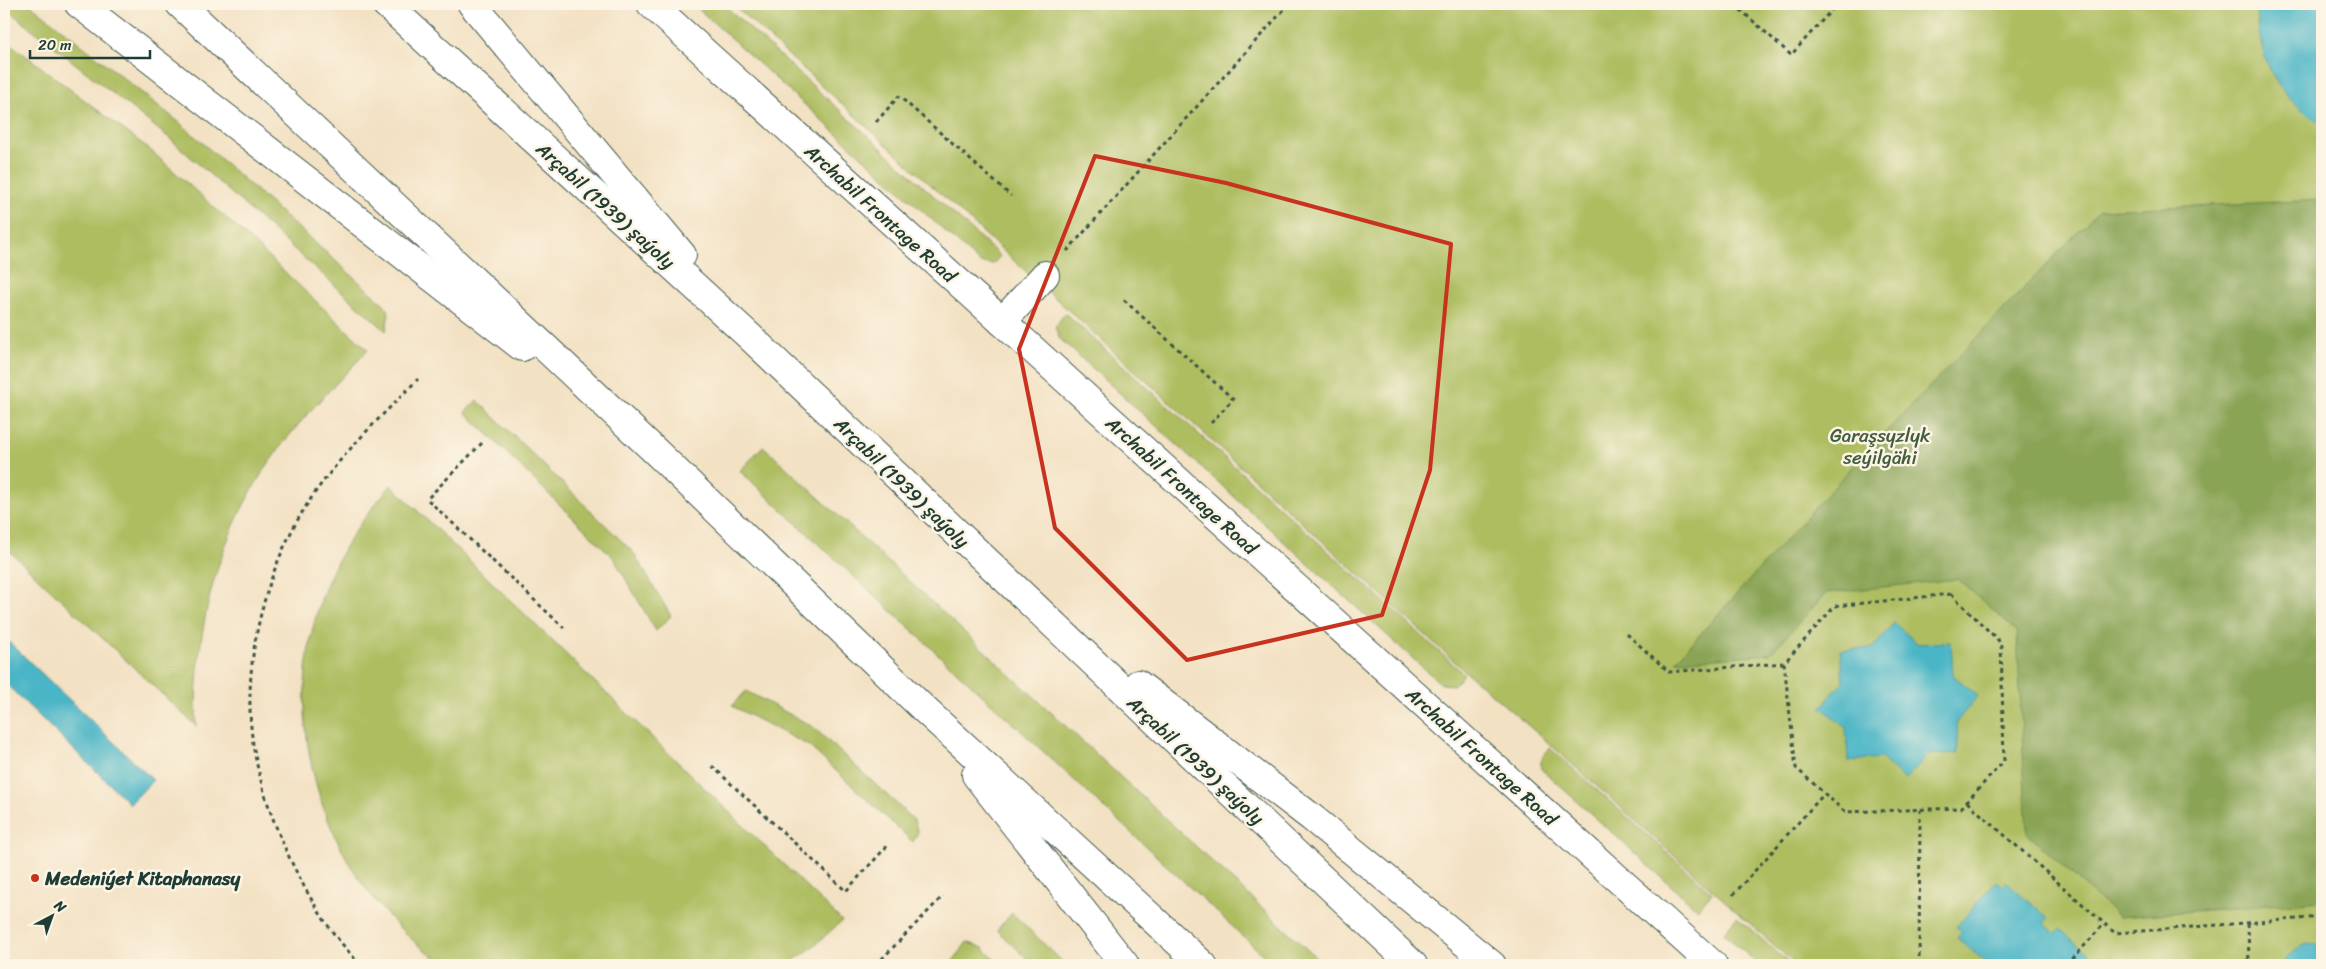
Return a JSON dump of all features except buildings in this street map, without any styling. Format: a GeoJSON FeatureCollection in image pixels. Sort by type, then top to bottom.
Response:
{"type":"FeatureCollection","features":[{"type":"Feature","properties":{"kind":"main road"},"geometry":{"type":"LineString","coordinates":[[79,4],[654,449]]}},
{"type":"Feature","properties":{"kind":"main road"},"geometry":{"type":"LineString","coordinates":[[180,4],[654,449],[926,711],[1203,965]]}},
{"type":"Feature","properties":{"kind":"main road","name":"Arçabil (1939) şaýoly"},"geometry":{"type":"LineString","coordinates":[[386,4],[748,335],[1413,965]]}},
{"type":"Feature","properties":{"kind":"main road"},"geometry":{"type":"LineString","coordinates":[[472,4],[748,335]]}},
{"type":"Feature","properties":{"kind":"main road","name":"Archabil Frontage Road"},"geometry":{"type":"LineString","coordinates":[[651,4],[1713,965]]}},
{"type":"Feature","properties":{"kind":"main road"},"geometry":{"type":"LineString","coordinates":[[1002,322],[1045,274]]}},
{"type":"Feature","properties":{"kind":"main road"},"geometry":{"type":"LineString","coordinates":[[1016,590],[1311,817],[1492,965]]}},
{"type":"Feature","properties":{"kind":"main road"},"geometry":{"type":"LineString","coordinates":[[926,711],[1125,965]]}},
{"type":"Feature","properties":{"kind":"path"},"geometry":{"type":"LineString","coordinates":[[1045,274],[1289,4]]}},
{"type":"Feature","properties":{"kind":"path"},"geometry":{"type":"LineString","coordinates":[[1734,4],[1791,55],[1837,4]]}},
{"type":"Feature","properties":{"kind":"path"},"geometry":{"type":"LineString","coordinates":[[876,122],[899,96],[1011,196]]}},
{"type":"Feature","properties":{"kind":"path"},"geometry":{"type":"LineString","coordinates":[[1124,300],[1233,399],[1210,423]]}},
{"type":"Feature","properties":{"kind":"path"},"geometry":{"type":"LineString","coordinates":[[360,965],[329,927],[305,888],[282,840],[267,796],[254,750],[250,706],[255,637],[275,566],[296,523],[322,482],[353,446],[418,379]]}},
{"type":"Feature","properties":{"kind":"path"},"geometry":{"type":"LineString","coordinates":[[482,442],[427,499],[564,628]]}},
{"type":"Feature","properties":{"kind":"path"},"geometry":{"type":"LineString","coordinates":[[1627,634],[1669,672],[1784,663],[1834,606],[1951,594],[2001,643],[2004,760],[1961,808],[1845,812],[1796,768],[1784,663]]}},
{"type":"Feature","properties":{"kind":"path"},"geometry":{"type":"LineString","coordinates":[[712,766],[846,890],[888,845]]}},
{"type":"Feature","properties":{"kind":"path"},"geometry":{"type":"LineString","coordinates":[[1733,895],[1824,794]]}},
{"type":"Feature","properties":{"kind":"path"},"geometry":{"type":"LineString","coordinates":[[1966,802],[2102,925],[2115,933],[2322,917]]}},
{"type":"Feature","properties":{"kind":"path"},"geometry":{"type":"LineString","coordinates":[[1919,965],[1920,810]]}},
{"type":"Feature","properties":{"kind":"path"},"geometry":{"type":"LineString","coordinates":[[876,965],[943,896]]}},
{"type":"Feature","properties":{"kind":"path"},"geometry":{"type":"LineString","coordinates":[[2248,923],[2249,965]]}},
{"type":"Feature","properties":{"kind":"path"},"geometry":{"type":"LineString","coordinates":[[2067,965],[2102,925]]}},
{"type":"Feature","properties":{"kind":"highlighted area"},"geometry":{"type":"Polygon","coordinates":[[[1095,156],[1226,183],[1451,244],[1430,470],[1382,615],[1187,660],[1055,528],[1019,349],[1095,156]]]}},
{"type":"Feature","properties":{"kind":"green space"},"geometry":{"type":"Polygon","coordinates":[[[4,4],[30,4],[180,123],[384,304],[389,313],[386,331],[168,137],[4,7],[4,4]]]}},
{"type":"Feature","properties":{"kind":"green space"},"geometry":{"type":"Polygon","coordinates":[[[693,4],[723,4],[1000,256],[993,264],[980,263],[693,4]]]}},
{"type":"Feature","properties":{"kind":"green space","name":"Garaşsyzlyk seýilgähi"},"geometry":{"type":"Polygon","coordinates":[[[732,4],[2322,4],[2322,965],[1796,965],[1552,746],[1467,673],[732,4]]]}},
{"type":"Feature","properties":{"kind":"green space"},"geometry":{"type":"Polygon","coordinates":[[[4,39],[149,149],[245,235],[368,350],[291,433],[259,478],[241,511],[226,544],[214,579],[206,614],[200,650],[196,726],[4,546],[4,39]]]}},
{"type":"Feature","properties":{"kind":"green space"},"geometry":{"type":"Polygon","coordinates":[[[2322,200],[2322,901],[2119,917],[2027,833],[2017,632],[1958,579],[1826,593],[1770,654],[1676,661],[1837,483],[2099,210],[2322,200]]]}},
{"type":"Feature","properties":{"kind":"green space"},"geometry":{"type":"Polygon","coordinates":[[[1065,313],[1464,674],[1454,685],[1441,684],[1059,338],[1055,327],[1065,313]]]}},
{"type":"Feature","properties":{"kind":"green space"},"geometry":{"type":"Polygon","coordinates":[[[477,400],[633,552],[671,616],[656,631],[613,557],[465,412],[477,400]]]}},
{"type":"Feature","properties":{"kind":"green space"},"geometry":{"type":"Polygon","coordinates":[[[763,446],[1324,965],[1274,965],[740,471],[763,446]]]}},
{"type":"Feature","properties":{"kind":"green space"},"geometry":{"type":"Polygon","coordinates":[[[391,485],[842,921],[809,950],[787,965],[460,966],[447,964],[410,938],[386,913],[366,888],[337,840],[321,802],[311,761],[305,720],[305,679],[311,637],[322,597],[350,538],[391,485]]]}},
{"type":"Feature","properties":{"kind":"green space"},"geometry":{"type":"Polygon","coordinates":[[[746,691],[812,726],[914,820],[918,832],[913,842],[809,746],[732,706],[746,691]]]}},
{"type":"Feature","properties":{"kind":"green space"},"geometry":{"type":"Polygon","coordinates":[[[1550,748],[1712,893],[1697,909],[1541,769],[1541,760],[1550,748]]]}},
{"type":"Feature","properties":{"kind":"green space"},"geometry":{"type":"Polygon","coordinates":[[[1012,913],[1066,965],[1034,965],[997,930],[1012,913]]]}},
{"type":"Feature","properties":{"kind":"green space"},"geometry":{"type":"Polygon","coordinates":[[[1737,917],[1791,965],[1759,965],[1723,933],[1737,917]]]}},
{"type":"Feature","properties":{"kind":"green space"},"geometry":{"type":"Polygon","coordinates":[[[967,942],[983,948],[1000,965],[950,965],[967,942]]]}},
{"type":"Feature","properties":{"kind":"water"},"geometry":{"type":"Polygon","coordinates":[[[2257,4],[2322,4],[2322,123],[2305,112],[2292,100],[2272,73],[2265,58],[2261,41],[2257,4]]]}},
{"type":"Feature","properties":{"kind":"water"},"geometry":{"type":"Polygon","coordinates":[[[1894,623],[1918,644],[1951,642],[1953,675],[1978,696],[1957,721],[1958,753],[1927,755],[1905,780],[1881,758],[1848,761],[1846,728],[1821,707],[1843,682],[1840,650],[1873,648],[1894,623]]]}},
{"type":"Feature","properties":{"kind":"water"},"geometry":{"type":"Polygon","coordinates":[[[4,637],[153,780],[130,804],[4,682],[4,637]]]}},
{"type":"Feature","properties":{"kind":"water"},"geometry":{"type":"Polygon","coordinates":[[[1996,881],[2002,886],[2006,881],[2048,918],[2044,923],[2056,934],[2060,929],[2102,965],[1989,965],[1957,938],[1962,932],[1956,927],[1996,881]]]}},
{"type":"Feature","properties":{"kind":"water"},"geometry":{"type":"Polygon","coordinates":[[[2307,944],[2322,945],[2322,965],[2284,965],[2290,954],[2307,944]]]}},
{"type":"Feature","properties":{"kind":"place","name":"Medeniýet Kitaphanasy"},"geometry":{"type":"Point","coordinates":[35,878]}}]}
